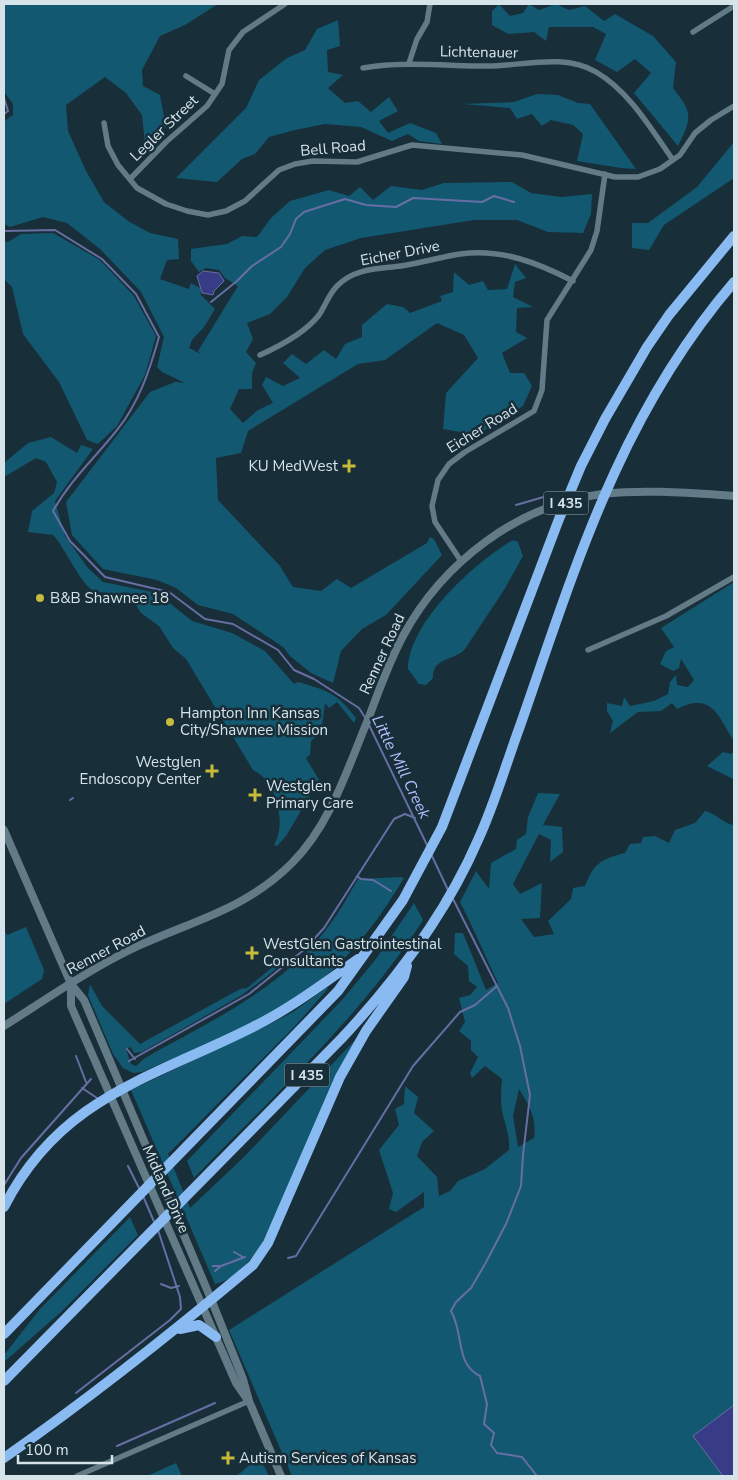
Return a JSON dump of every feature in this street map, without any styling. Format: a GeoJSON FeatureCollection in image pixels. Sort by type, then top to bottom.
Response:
{"type":"FeatureCollection","features":[{"type":"Feature","properties":{"kind":"highway","name":"I 435"},"geometry":{"type":"LineString","coordinates":[[4,1334],[338,991],[403,900],[425,862],[453,800],[581,466],[604,419],[647,347],[669,315],[734,236]]}},
{"type":"Feature","properties":{"kind":"highway","name":"I 435"},"geometry":{"type":"LineString","coordinates":[[4,1381],[342,1038],[410,958],[478,841],[495,800],[579,557],[610,479],[637,424],[667,372],[734,282]]}},
{"type":"Feature","properties":{"kind":"highway"},"geometry":{"type":"LineString","coordinates":[[4,1207],[21,1177],[53,1138],[79,1115],[122,1088],[273,1017],[307,996],[366,953]]}},
{"type":"Feature","properties":{"kind":"highway"},"geometry":{"type":"LineString","coordinates":[[4,1458],[70,1411],[172,1332],[253,1265],[268,1243],[332,1093],[366,1031],[404,977],[410,958]]}},
{"type":"Feature","properties":{"kind":"highway"},"geometry":{"type":"LineString","coordinates":[[172,1332],[195,1325],[205,1328],[216,1337]]}},
{"type":"Feature","properties":{"kind":"main road","name":"Renner Road"},"geometry":{"type":"LineString","coordinates":[[4,1026],[71,984],[139,946],[245,901],[265,887],[292,863],[316,832],[335,798],[403,636],[429,596],[460,561],[520,520],[556,505],[600,494],[670,492],[734,496]]}},
{"type":"Feature","properties":{"kind":"main road","name":"Midland Drive"},"geometry":{"type":"LineString","coordinates":[[4,830],[71,984],[84,1000],[122,1088],[244,1379],[249,1401],[281,1476]]}},
{"type":"Feature","properties":{"kind":"main road","name":"Midland Drive"},"geometry":{"type":"LineString","coordinates":[[71,984],[71,1006],[236,1383],[249,1401]]}},
{"type":"Feature","properties":{"kind":"street","name":"Legler Street"},"geometry":{"type":"LineString","coordinates":[[130,179],[166,142],[207,106],[222,84],[229,50],[243,32],[285,4]]}},
{"type":"Feature","properties":{"kind":"street"},"geometry":{"type":"LineString","coordinates":[[409,62],[417,39],[426,22],[430,4]]}},
{"type":"Feature","properties":{"kind":"street"},"geometry":{"type":"LineString","coordinates":[[693,32],[734,6]]}},
{"type":"Feature","properties":{"kind":"street","name":"Lichtenauer"},"geometry":{"type":"LineString","coordinates":[[363,68],[409,62],[516,66],[549,62],[570,63],[594,70],[612,82],[630,101],[673,160]]}},
{"type":"Feature","properties":{"kind":"street"},"geometry":{"type":"LineString","coordinates":[[186,76],[215,94]]}},
{"type":"Feature","properties":{"kind":"street","name":"Bell Road"},"geometry":{"type":"LineString","coordinates":[[104,123],[108,146],[118,165],[137,188],[166,204],[208,215],[226,212],[245,201],[280,170],[295,164],[313,161],[356,162],[412,146],[522,155],[605,174],[638,177],[660,169],[680,155],[695,134],[711,120],[734,106]]}},
{"type":"Feature","properties":{"kind":"street","name":"Eicher Road"},"geometry":{"type":"LineString","coordinates":[[460,561],[436,522],[432,506],[438,480],[449,464],[464,452],[534,410],[542,390],[547,320],[591,250],[597,231],[605,174]]}},
{"type":"Feature","properties":{"kind":"street","name":"Eicher Drive"},"geometry":{"type":"LineString","coordinates":[[260,355],[284,343],[311,324],[337,286],[353,275],[370,269],[414,264],[462,254],[484,254],[516,258],[541,264],[573,281]]}},
{"type":"Feature","properties":{"kind":"street"},"geometry":{"type":"LineString","coordinates":[[588,650],[640,629],[683,607],[734,577]]}},
{"type":"Feature","properties":{"kind":"street"},"geometry":{"type":"LineString","coordinates":[[77,1476],[249,1401]]}},
{"type":"Feature","properties":{"kind":"shaded area"},"geometry":{"type":"Polygon","coordinates":[[[4,4],[218,4],[185,25],[160,36],[142,70],[143,86],[160,95],[166,127],[145,145],[142,115],[126,93],[105,77],[66,105],[68,131],[86,171],[104,202],[128,221],[150,233],[178,239],[179,259],[167,260],[160,279],[189,289],[191,283],[200,288],[201,295],[215,309],[204,327],[192,340],[189,348],[201,354],[198,351],[238,286],[225,278],[219,270],[206,268],[199,272],[191,261],[191,249],[227,244],[242,236],[257,237],[271,218],[290,201],[329,190],[349,196],[360,187],[373,200],[391,186],[422,190],[444,183],[512,182],[531,193],[561,197],[592,194],[591,214],[583,233],[548,232],[517,220],[474,220],[361,238],[325,250],[305,268],[287,297],[270,314],[247,323],[253,339],[246,352],[256,363],[252,373],[252,389],[239,389],[230,409],[243,423],[258,410],[273,403],[262,385],[266,377],[283,386],[300,378],[283,363],[292,354],[306,364],[324,350],[336,359],[345,344],[362,337],[362,325],[387,304],[403,307],[410,313],[442,301],[440,296],[453,292],[454,272],[469,285],[483,281],[488,290],[507,289],[515,264],[526,278],[515,282],[513,297],[533,307],[517,308],[516,332],[527,338],[502,353],[510,373],[524,373],[532,386],[523,406],[477,435],[443,429],[446,393],[478,358],[464,335],[437,323],[385,360],[358,364],[248,431],[241,453],[216,458],[218,500],[280,566],[293,587],[321,591],[337,579],[351,588],[427,543],[430,537],[434,539],[442,555],[386,615],[362,629],[341,651],[333,683],[311,673],[290,656],[283,647],[233,614],[198,605],[176,588],[157,580],[103,569],[72,535],[66,502],[150,392],[175,382],[185,383],[162,372],[157,367],[164,337],[141,292],[100,249],[67,223],[43,217],[10,227],[4,224],[4,121],[13,115],[13,104],[4,92],[4,4]]]}},
{"type":"Feature","properties":{"kind":"shaded area"},"geometry":{"type":"Polygon","coordinates":[[[499,4],[510,16],[523,13],[529,4],[539,10],[556,4],[569,10],[585,6],[604,21],[615,14],[653,36],[676,62],[673,88],[687,110],[688,122],[678,146],[634,93],[651,73],[635,59],[617,72],[595,60],[606,34],[593,27],[549,27],[546,41],[534,32],[508,34],[492,25],[492,11],[499,4]]]}},
{"type":"Feature","properties":{"kind":"shaded area"},"geometry":{"type":"Polygon","coordinates":[[[338,20],[340,46],[327,50],[328,72],[343,75],[328,88],[345,103],[358,101],[371,112],[389,97],[398,111],[379,121],[388,133],[410,123],[436,133],[442,144],[419,141],[408,134],[392,141],[361,127],[325,124],[269,137],[255,154],[242,159],[217,182],[176,178],[246,108],[259,80],[287,58],[305,50],[317,29],[338,20]]]}},
{"type":"Feature","properties":{"kind":"shaded area"},"geometry":{"type":"Polygon","coordinates":[[[537,94],[558,95],[578,103],[590,104],[636,169],[577,161],[583,134],[573,125],[551,120],[542,126],[532,114],[517,119],[510,108],[463,104],[514,102],[537,94]]]}},
{"type":"Feature","properties":{"kind":"shaded area"},"geometry":{"type":"Polygon","coordinates":[[[734,142],[734,178],[664,225],[649,250],[632,248],[632,223],[648,223],[697,187],[734,142]]]}},
{"type":"Feature","properties":{"kind":"shaded area"},"geometry":{"type":"Polygon","coordinates":[[[53,233],[100,260],[134,296],[156,336],[145,375],[117,426],[98,444],[87,440],[59,382],[23,334],[12,287],[4,279],[4,241],[8,242],[21,234],[53,233]]]}},
{"type":"Feature","properties":{"kind":"shaded area"},"geometry":{"type":"Polygon","coordinates":[[[203,271],[219,273],[224,281],[214,291],[213,295],[202,293],[197,276],[203,271]]]}},
{"type":"Feature","properties":{"kind":"shaded area"},"geometry":{"type":"Polygon","coordinates":[[[51,437],[77,453],[81,445],[93,449],[55,501],[65,536],[88,568],[103,582],[157,593],[192,621],[232,633],[265,651],[294,684],[298,682],[331,694],[343,703],[356,718],[354,723],[337,702],[329,708],[325,703],[321,733],[311,741],[310,755],[306,758],[319,780],[286,836],[277,846],[274,845],[280,826],[274,793],[268,783],[253,770],[186,659],[173,648],[159,626],[141,613],[130,595],[99,592],[90,588],[79,575],[53,535],[28,532],[32,511],[54,493],[57,482],[46,462],[36,458],[4,477],[4,463],[28,443],[51,437]]]}},
{"type":"Feature","properties":{"kind":"shaded area"},"geometry":{"type":"Polygon","coordinates":[[[513,540],[518,542],[523,556],[504,590],[465,649],[436,666],[433,678],[426,685],[419,684],[408,669],[411,651],[419,632],[432,613],[463,578],[513,540]]]}},
{"type":"Feature","properties":{"kind":"shaded area"},"geometry":{"type":"Polygon","coordinates":[[[734,582],[734,741],[713,709],[698,703],[689,704],[677,709],[672,703],[661,711],[638,712],[610,733],[613,721],[607,711],[607,703],[622,706],[624,697],[630,706],[654,701],[668,694],[670,682],[676,675],[677,685],[688,687],[694,680],[681,659],[679,668],[673,671],[660,664],[666,651],[674,647],[661,628],[734,582]]]}},
{"type":"Feature","properties":{"kind":"shaded area"},"geometry":{"type":"Polygon","coordinates":[[[734,751],[733,779],[707,766],[723,752],[731,754],[734,751]]]}},
{"type":"Feature","properties":{"kind":"shaded area"},"geometry":{"type":"Polygon","coordinates":[[[538,793],[560,794],[543,825],[562,827],[563,852],[550,862],[551,840],[539,834],[513,884],[520,894],[542,883],[540,918],[521,919],[534,937],[554,934],[548,921],[571,899],[573,888],[585,886],[599,863],[610,857],[625,853],[630,844],[641,843],[643,837],[655,836],[669,843],[675,830],[695,823],[705,811],[734,825],[734,1476],[292,1476],[229,1330],[424,1207],[424,1192],[396,1212],[389,1209],[393,1193],[379,1150],[399,1125],[395,1109],[404,1104],[405,1086],[418,1097],[414,1113],[434,1131],[422,1142],[417,1156],[437,1177],[439,1196],[450,1191],[458,1181],[485,1169],[509,1150],[508,1136],[501,1106],[502,1079],[485,1066],[472,1078],[470,1073],[478,1057],[471,1050],[471,1041],[459,1031],[465,1022],[459,998],[470,995],[477,987],[469,981],[468,966],[454,954],[455,933],[463,933],[486,990],[498,983],[460,902],[476,871],[489,889],[491,863],[516,849],[517,840],[526,834],[528,817],[538,793]],[[519,1089],[513,1116],[518,1147],[534,1138],[535,1131],[529,1106],[519,1089]]]}},
{"type":"Feature","properties":{"kind":"shaded area"},"geometry":{"type":"Polygon","coordinates":[[[404,878],[388,904],[350,953],[328,974],[285,1004],[215,1041],[142,1072],[133,1073],[123,1068],[113,1054],[88,995],[90,984],[102,1006],[140,1044],[240,989],[247,988],[280,961],[283,964],[242,995],[142,1052],[134,1053],[131,1047],[126,1049],[131,1064],[136,1066],[145,1058],[242,1003],[286,971],[307,952],[325,931],[339,912],[358,879],[404,878]]]}},
{"type":"Feature","properties":{"kind":"shaded area"},"geometry":{"type":"Polygon","coordinates":[[[414,903],[423,920],[372,990],[315,1055],[194,1178],[187,1161],[342,1000],[376,959],[414,903]]]}},
{"type":"Feature","properties":{"kind":"shaded area"},"geometry":{"type":"Polygon","coordinates":[[[26,927],[44,970],[42,979],[4,1004],[4,929],[7,935],[26,927]]]}},
{"type":"Feature","properties":{"kind":"shaded area"},"geometry":{"type":"Polygon","coordinates":[[[328,988],[296,1025],[168,1154],[190,1208],[244,1157],[357,1038],[262,1244],[248,1263],[236,1274],[215,1284],[131,1090],[272,1023],[293,1012],[328,988]]]}},
{"type":"Feature","properties":{"kind":"shaded area"},"geometry":{"type":"Polygon","coordinates":[[[130,1217],[138,1235],[61,1312],[4,1362],[4,1355],[40,1309],[130,1217]]]}},
{"type":"Feature","properties":{"kind":"shaded area"},"geometry":{"type":"Polygon","coordinates":[[[734,1405],[734,1476],[723,1476],[693,1436],[734,1405]]]}},
{"type":"Feature","properties":{"kind":"shaded area"},"geometry":{"type":"Polygon","coordinates":[[[260,1458],[269,1476],[235,1476],[253,1462],[260,1458]]]}},
{"type":"Feature","properties":{"kind":"shaded area"},"geometry":{"type":"Polygon","coordinates":[[[176,1463],[182,1476],[147,1476],[176,1463]]]}},
{"type":"Feature","properties":{"kind":"waterway","name":"Little Mill Creek"},"geometry":{"type":"LineString","coordinates":[[4,98],[8,111],[4,114]]}},
{"type":"Feature","properties":{"kind":"waterway"},"geometry":{"type":"LineString","coordinates":[[211,302],[252,266],[281,247],[290,234],[296,219],[304,212],[345,199],[366,205],[396,207],[413,198],[482,202],[494,196],[514,202]]}},
{"type":"Feature","properties":{"kind":"waterway","name":"Little Mill Creek"},"geometry":{"type":"LineString","coordinates":[[4,231],[55,230],[102,259],[136,294],[159,337],[148,373],[132,409],[60,499],[53,511],[70,541],[105,577],[169,592],[205,619],[233,624],[278,650],[294,670],[314,679],[359,708],[366,719]]}},
{"type":"Feature","properties":{"kind":"waterway"},"geometry":{"type":"LineString","coordinates":[[516,505],[547,496]]}},
{"type":"Feature","properties":{"kind":"waterway","name":"Little Mill Creek"},"geometry":{"type":"LineString","coordinates":[[369,725],[427,845]]}},
{"type":"Feature","properties":{"kind":"waterway"},"geometry":{"type":"LineString","coordinates":[[129,1061],[249,994],[305,949],[324,928],[394,819],[405,814],[415,818]]}},
{"type":"Feature","properties":{"kind":"waterway","name":"Little Mill Creek"},"geometry":{"type":"LineString","coordinates":[[431,854],[448,890]]}},
{"type":"Feature","properties":{"kind":"waterway"},"geometry":{"type":"LineString","coordinates":[[357,876],[361,879],[373,880],[391,891]]}},
{"type":"Feature","properties":{"kind":"waterway","name":"Little Mill Creek"},"geometry":{"type":"LineString","coordinates":[[453,899],[508,1008],[520,1046],[530,1095],[521,1186],[506,1224],[485,1264],[471,1288],[456,1302],[451,1311],[458,1329],[463,1356],[472,1371],[480,1376],[487,1404],[484,1424],[494,1433],[491,1445],[497,1453],[522,1457],[537,1476]]}},
{"type":"Feature","properties":{"kind":"waterway"},"geometry":{"type":"LineString","coordinates":[[290,942],[303,950]]}},
{"type":"Feature","properties":{"kind":"waterway"},"geometry":{"type":"LineString","coordinates":[[288,1258],[296,1256],[413,1066],[460,1012],[475,1005],[497,986]]}},
{"type":"Feature","properties":{"kind":"waterway"},"geometry":{"type":"LineString","coordinates":[[127,1049],[135,1059]]}},
{"type":"Feature","properties":{"kind":"waterway"},"geometry":{"type":"LineString","coordinates":[[76,1056],[86,1082]]}},
{"type":"Feature","properties":{"kind":"waterway"},"geometry":{"type":"LineString","coordinates":[[4,1185],[21,1158],[91,1079]]}},
{"type":"Feature","properties":{"kind":"waterway"},"geometry":{"type":"LineString","coordinates":[[82,1088],[97,1098]]}},
{"type":"Feature","properties":{"kind":"waterway"},"geometry":{"type":"LineString","coordinates":[[128,1166],[140,1190]]}},
{"type":"Feature","properties":{"kind":"waterway"},"geometry":{"type":"LineString","coordinates":[[143,1196],[155,1224]]}},
{"type":"Feature","properties":{"kind":"waterway"},"geometry":{"type":"LineString","coordinates":[[76,1393],[170,1320],[181,1309],[180,1297],[158,1230]]}},
{"type":"Feature","properties":{"kind":"waterway"},"geometry":{"type":"LineString","coordinates":[[234,1252],[243,1257]]}},
{"type":"Feature","properties":{"kind":"waterway"},"geometry":{"type":"LineString","coordinates":[[215,1271],[221,1266],[245,1257]]}},
{"type":"Feature","properties":{"kind":"waterway"},"geometry":{"type":"LineString","coordinates":[[213,1266],[221,1266]]}},
{"type":"Feature","properties":{"kind":"waterway"},"geometry":{"type":"LineString","coordinates":[[161,1284],[171,1288],[179,1286]]}},
{"type":"Feature","properties":{"kind":"waterway"},"geometry":{"type":"LineString","coordinates":[[117,1446],[215,1403]]}},
{"type":"Feature","properties":{"kind":"place","name":"KU MedWest"},"geometry":{"type":"Point","coordinates":[349,466]}},
{"type":"Feature","properties":{"kind":"place","name":"B&B Shawnee 18"},"geometry":{"type":"Point","coordinates":[40,598]}},
{"type":"Feature","properties":{"kind":"place","name":"Hampton Inn Kansas City/Shawnee Mission"},"geometry":{"type":"Point","coordinates":[170,722]}},
{"type":"Feature","properties":{"kind":"place","name":"Westglen Endoscopy Center"},"geometry":{"type":"Point","coordinates":[212,771]}},
{"type":"Feature","properties":{"kind":"place","name":"Westglen Primary Care"},"geometry":{"type":"Point","coordinates":[255,795]}},
{"type":"Feature","properties":{"kind":"place","name":"WestGlen Gastrointestinal Consultants"},"geometry":{"type":"Point","coordinates":[252,953]}},
{"type":"Feature","properties":{"kind":"place","name":"Autism Services of Kansas"},"geometry":{"type":"Point","coordinates":[228,1458]}}]}
